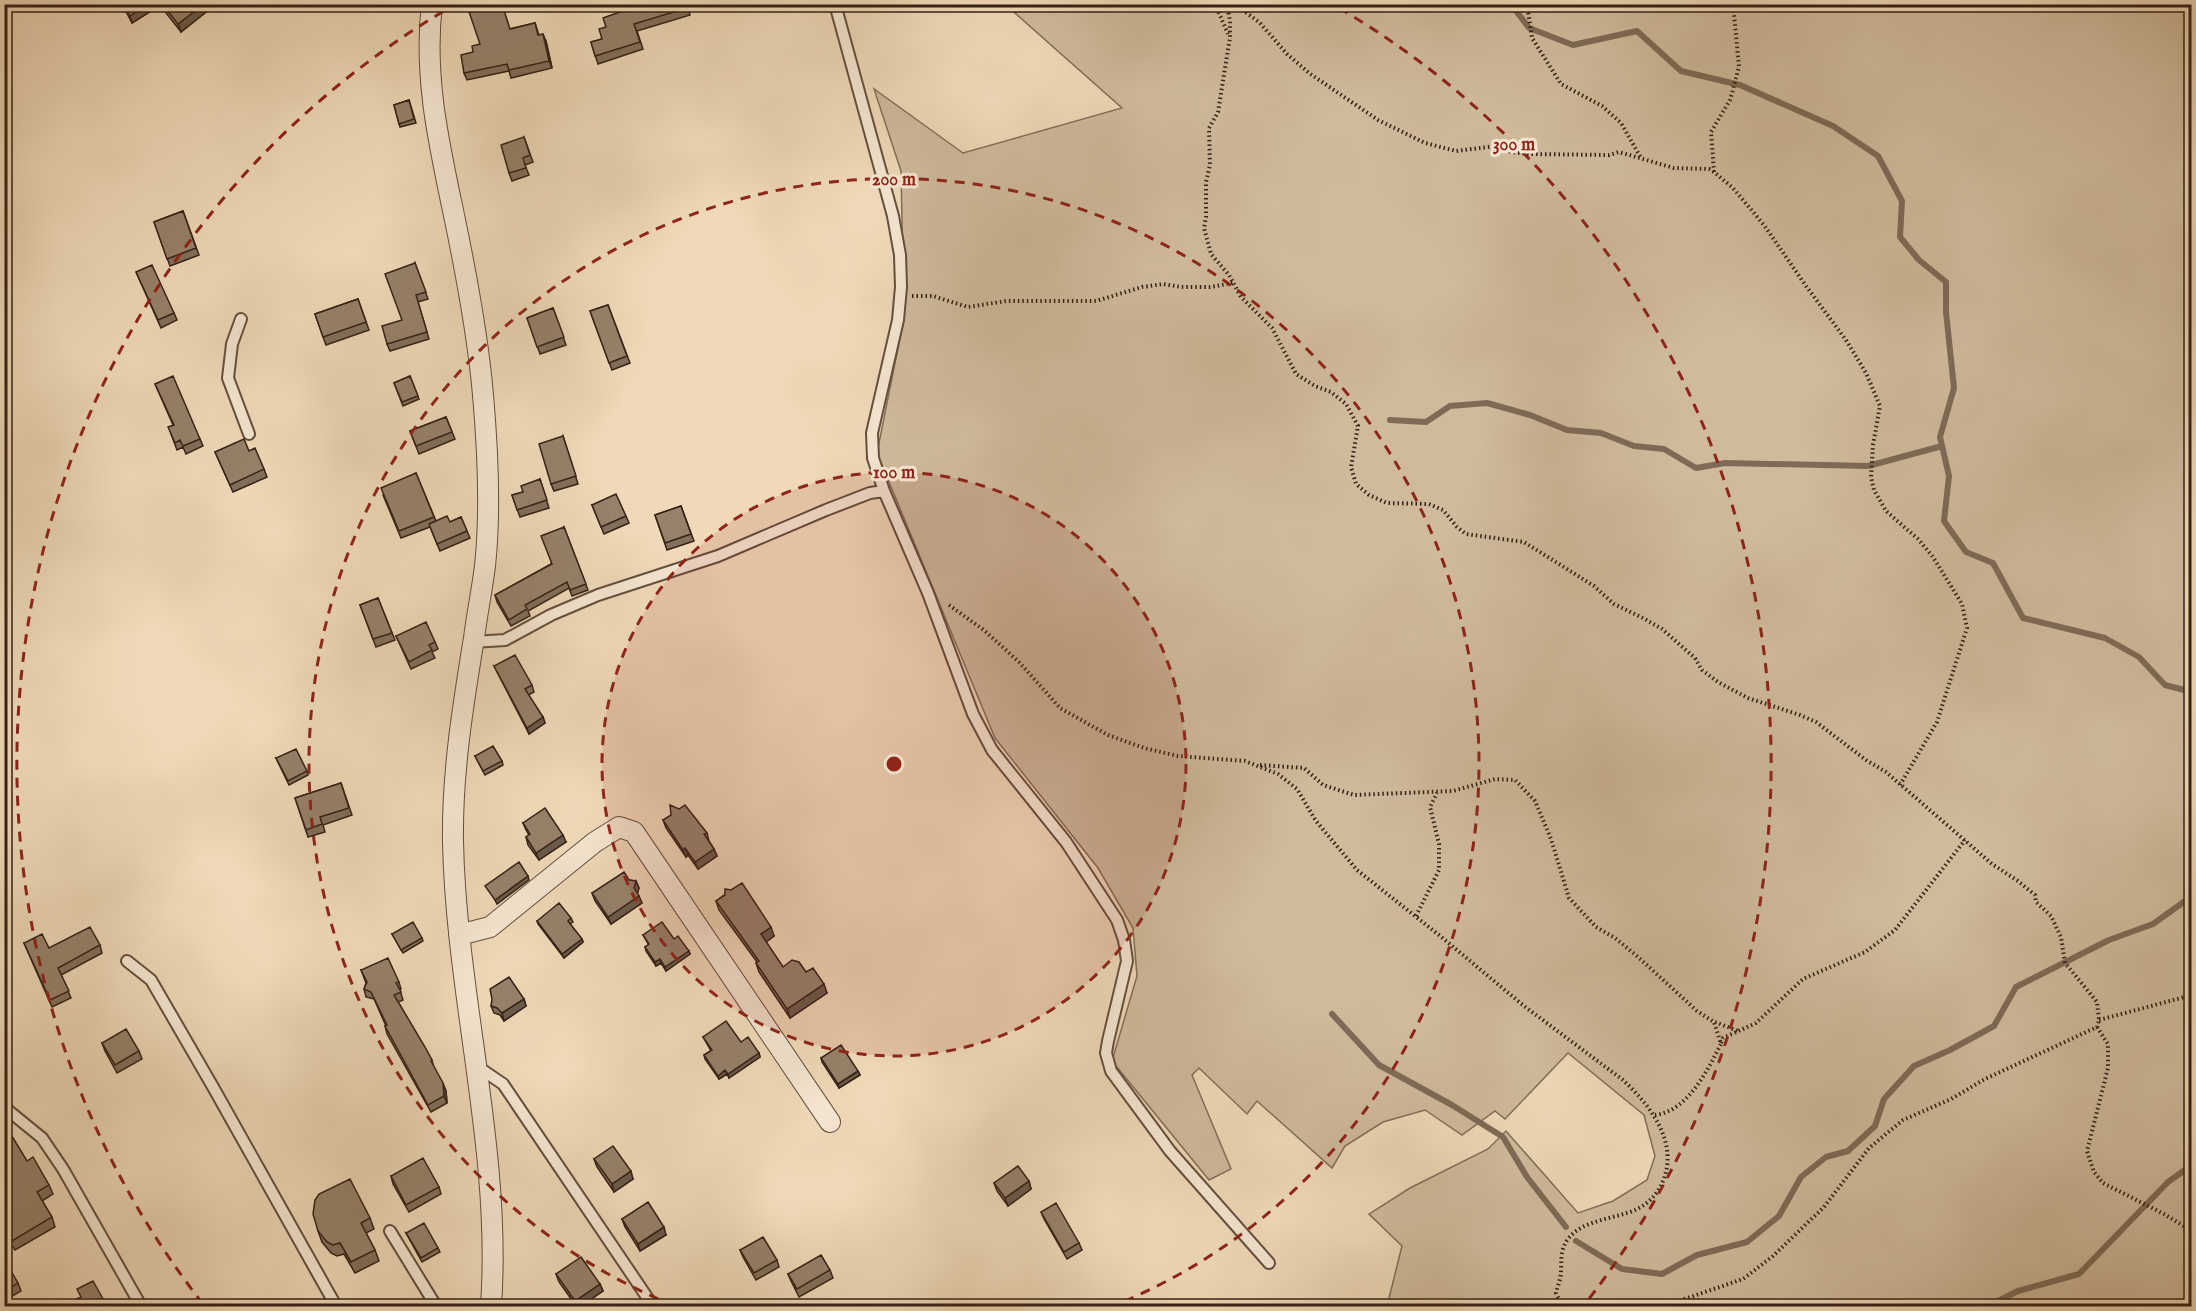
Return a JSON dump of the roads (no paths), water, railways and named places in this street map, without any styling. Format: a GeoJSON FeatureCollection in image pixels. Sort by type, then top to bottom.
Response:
{"type":"FeatureCollection","features":[{"type":"Feature","properties":{"kind":"street"},"geometry":{"type":"LineString","coordinates":[[432,4],[430,69],[434,121],[476,330],[484,397],[489,520],[485,570],[455,781],[454,865],[459,935],[493,1213],[494,1262],[491,1306]]}},
{"type":"Feature","properties":{"kind":"street"},"geometry":{"type":"LineString","coordinates":[[459,935],[490,927],[595,842],[619,827],[634,831],[831,1122]]}},
{"type":"Feature","properties":{"kind":"lane"},"geometry":{"type":"LineString","coordinates":[[834,4],[892,216],[900,255],[901,294],[898,320],[872,433],[873,458],[884,491],[928,593],[974,714],[992,750],[1066,842],[1117,920],[1124,940],[1126,961],[1106,1053],[1111,1071],[1170,1151],[1269,1263]]}},
{"type":"Feature","properties":{"kind":"lane"},"geometry":{"type":"LineString","coordinates":[[242,319],[232,344],[228,378],[249,434]]}},
{"type":"Feature","properties":{"kind":"lane"},"geometry":{"type":"LineString","coordinates":[[473,642],[505,640],[551,615],[598,595],[718,556],[826,510],[870,493],[884,491]]}},
{"type":"Feature","properties":{"kind":"lane"},"geometry":{"type":"LineString","coordinates":[[127,961],[151,980],[336,1306]]}},
{"type":"Feature","properties":{"kind":"lane"},"geometry":{"type":"LineString","coordinates":[[475,1065],[503,1084],[653,1306]]}},
{"type":"Feature","properties":{"kind":"lane"},"geometry":{"type":"LineString","coordinates":[[4,1107],[42,1138],[63,1169],[141,1306]]}},
{"type":"Feature","properties":{"kind":"lane"},"geometry":{"type":"LineString","coordinates":[[390,1231],[436,1306]]}},
{"type":"Feature","properties":{"kind":"waterway"},"geometry":{"type":"LineString","coordinates":[[1511,4],[1529,28],[1573,45],[1637,31],[1681,71],[1740,85],[1833,126],[1878,156],[1902,201],[1900,237],[1919,260],[1946,282],[1946,312],[1954,388],[1940,437],[1949,476],[1944,521],[1966,552],[1993,563],[2023,618],[2105,638],[2139,657],[2165,685],[2192,692]]}},
{"type":"Feature","properties":{"kind":"waterway"},"geometry":{"type":"LineString","coordinates":[[1390,420],[1426,422],[1450,406],[1487,403],[1530,415],[1567,430],[1601,433],[1634,446],[1664,449],[1696,468],[1725,463],[1868,466],[1942,446]]}},
{"type":"Feature","properties":{"kind":"waterway"},"geometry":{"type":"LineString","coordinates":[[1576,1241],[1622,1269],[1662,1274],[1697,1255],[1747,1242],[1779,1216],[1801,1177],[1826,1157],[1848,1151],[1875,1126],[1884,1099],[1914,1066],[1994,1026],[2016,987],[2109,940],[2153,924],[2192,896]]}},
{"type":"Feature","properties":{"kind":"waterway"},"geometry":{"type":"LineString","coordinates":[[1332,1014],[1379,1065],[1452,1105],[1503,1137],[1527,1177],[1566,1227]]}},
{"type":"Feature","properties":{"kind":"waterway"},"geometry":{"type":"LineString","coordinates":[[1988,1306],[2018,1291],[2079,1274],[2168,1182],[2192,1165]]}}]}
